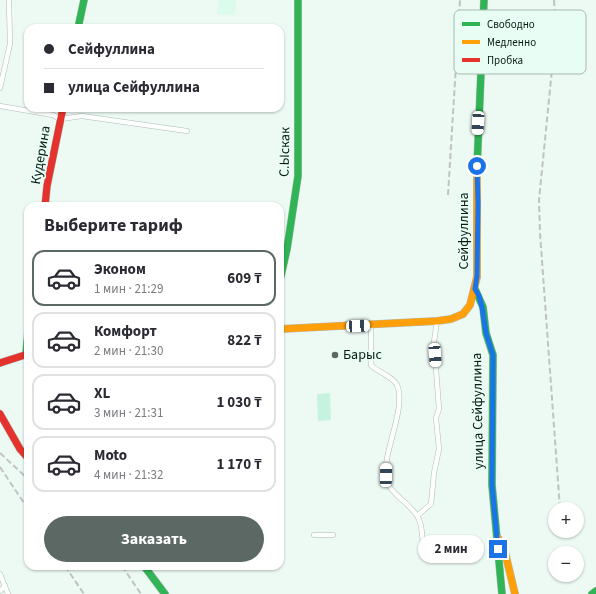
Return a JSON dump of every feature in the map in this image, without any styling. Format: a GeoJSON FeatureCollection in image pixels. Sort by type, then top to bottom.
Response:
{"type":"FeatureCollection","features":[{"type":"Feature","properties":{"kind":"street"},"geometry":{"type":"LineString","coordinates":[[0,88],[10,44],[9,0]]}},
{"type":"Feature","properties":{"kind":"street"},"geometry":{"type":"LineString","coordinates":[[79,24],[84,0]]}},
{"type":"Feature","properties":{"kind":"street","name":"С.Ыскак"},"geometry":{"type":"LineString","coordinates":[[284,262],[298,176],[298,0]]}},
{"type":"Feature","properties":{"kind":"street","name":"Сейфуллина"},"geometry":{"type":"LineString","coordinates":[[484,0],[484,10]]}},
{"type":"Feature","properties":{"kind":"street","name":"Сейфуллина"},"geometry":{"type":"LineString","coordinates":[[437,321],[451,319],[463,314],[470,306],[475,289],[477,276],[477,154],[481,74]]}},
{"type":"Feature","properties":{"kind":"street"},"geometry":{"type":"LineString","coordinates":[[0,106],[24,110]]}},
{"type":"Feature","properties":{"kind":"street"},"geometry":{"type":"LineString","coordinates":[[35,112],[52,115],[60,119],[82,116],[187,131]]}},
{"type":"Feature","properties":{"kind":"street","name":"Кудерина"},"geometry":{"type":"LineString","coordinates":[[45,202],[47,186],[62,112]]}},
{"type":"Feature","properties":{"kind":"street","name":"улица Сейфуллина"},"geometry":{"type":"LineString","coordinates":[[475,289],[479,296],[486,333],[493,355],[492,485],[502,594]]}},
{"type":"Feature","properties":{"kind":"street"},"geometry":{"type":"LineString","coordinates":[[284,329],[437,321],[434,342],[439,409],[436,418],[439,449],[434,473],[431,504],[418,515]]}},
{"type":"Feature","properties":{"kind":"street"},"geometry":{"type":"LineString","coordinates":[[371,325],[371,365],[397,384],[399,396],[398,413],[386,465],[388,484],[418,515],[422,529],[423,548]]}},
{"type":"Feature","properties":{"kind":"street"},"geometry":{"type":"LineString","coordinates":[[0,363],[24,355]]}},
{"type":"Feature","properties":{"kind":"street"},"geometry":{"type":"LineString","coordinates":[[0,414],[24,454]]}},
{"type":"Feature","properties":{"kind":"street","name":"улица Сейфуллина"},"geometry":{"type":"LineString","coordinates":[[496,534],[504,548],[515,594]]}},
{"type":"Feature","properties":{"kind":"street"},"geometry":{"type":"LineString","coordinates":[[314,535],[333,535]]}},
{"type":"Feature","properties":{"kind":"street"},"geometry":{"type":"LineString","coordinates":[[147,570],[165,594]]}},
{"type":"Feature","properties":{"kind":"street"},"geometry":{"type":"LineString","coordinates":[[0,574],[8,594]]}},
{"type":"Feature","properties":{"kind":"street"},"geometry":{"type":"LineString","coordinates":[[0,591],[5,586]]}},
{"type":"Feature","properties":{"kind":"street"},"geometry":{"type":"LineString","coordinates":[[592,594],[596,591]]}},
{"type":"Feature","properties":{"kind":"shaded area"},"geometry":{"type":"Polygon","coordinates":[[[219,0],[236,0],[235,15],[217,14],[219,0]]]}},
{"type":"Feature","properties":{"kind":"shaded area"},"geometry":{"type":"Polygon","coordinates":[[[330,393],[331,420],[318,421],[317,394],[330,393]]]}},
{"type":"Feature","properties":{"kind":"railway"},"geometry":{"type":"LineString","coordinates":[[459,10],[460,0]]}},
{"type":"Feature","properties":{"kind":"railway"},"geometry":{"type":"LineString","coordinates":[[554,0],[555,10]]}},
{"type":"Feature","properties":{"kind":"railway"},"geometry":{"type":"LineString","coordinates":[[448,195],[455,74]]}},
{"type":"Feature","properties":{"kind":"railway"},"geometry":{"type":"LineString","coordinates":[[552,74],[539,200],[540,233],[559,502]]}},
{"type":"Feature","properties":{"kind":"railway"},"geometry":{"type":"LineString","coordinates":[[0,453],[24,475]]}},
{"type":"Feature","properties":{"kind":"railway"},"geometry":{"type":"LineString","coordinates":[[0,467],[24,503]]}},
{"type":"Feature","properties":{"kind":"railway"},"geometry":{"type":"LineString","coordinates":[[68,570],[84,594]]}},
{"type":"Feature","properties":{"kind":"railway"},"geometry":{"type":"LineString","coordinates":[[125,570],[141,594]]}},
{"type":"Feature","properties":{"kind":"traffic: fast"},"geometry":{"type":"LineString","coordinates":[[79,24],[84,0]]}},
{"type":"Feature","properties":{"kind":"traffic: fast"},"geometry":{"type":"LineString","coordinates":[[284,262],[298,176],[298,0]]}},
{"type":"Feature","properties":{"kind":"traffic: fast"},"geometry":{"type":"LineString","coordinates":[[484,0],[484,10]]}},
{"type":"Feature","properties":{"kind":"traffic: fast"},"geometry":{"type":"LineString","coordinates":[[477,168],[481,74]]}},
{"type":"Feature","properties":{"kind":"traffic: fast"},"geometry":{"type":"LineString","coordinates":[[475,289],[483,307],[486,333],[493,355],[492,485],[502,594]]}},
{"type":"Feature","properties":{"kind":"traffic: fast"},"geometry":{"type":"LineString","coordinates":[[147,570],[165,594]]}},
{"type":"Feature","properties":{"kind":"traffic: fast"},"geometry":{"type":"LineString","coordinates":[[592,594],[596,591]]}},
{"type":"Feature","properties":{"kind":"traffic: slow"},"geometry":{"type":"LineString","coordinates":[[284,329],[437,321],[451,319],[463,314],[470,305],[477,277],[477,168]]}},
{"type":"Feature","properties":{"kind":"traffic: slow"},"geometry":{"type":"LineString","coordinates":[[498,538],[504,548],[515,594]]}},
{"type":"Feature","properties":{"kind":"traffic: jam"},"geometry":{"type":"LineString","coordinates":[[45,202],[47,186],[62,112]]}},
{"type":"Feature","properties":{"kind":"traffic: jam"},"geometry":{"type":"LineString","coordinates":[[0,363],[24,355]]}},
{"type":"Feature","properties":{"kind":"traffic: jam"},"geometry":{"type":"LineString","coordinates":[[0,414],[24,454]]}},
{"type":"Feature","properties":{"kind":"place","name":"Барыс"},"geometry":{"type":"Point","coordinates":[335,355]}},
{"type":"Feature","properties":{"kind":"route"},"geometry":{"type":"LineString","coordinates":[[477,166],[477,276],[475,289],[479,296],[486,333],[493,355],[492,485],[498,549]]}}]}
